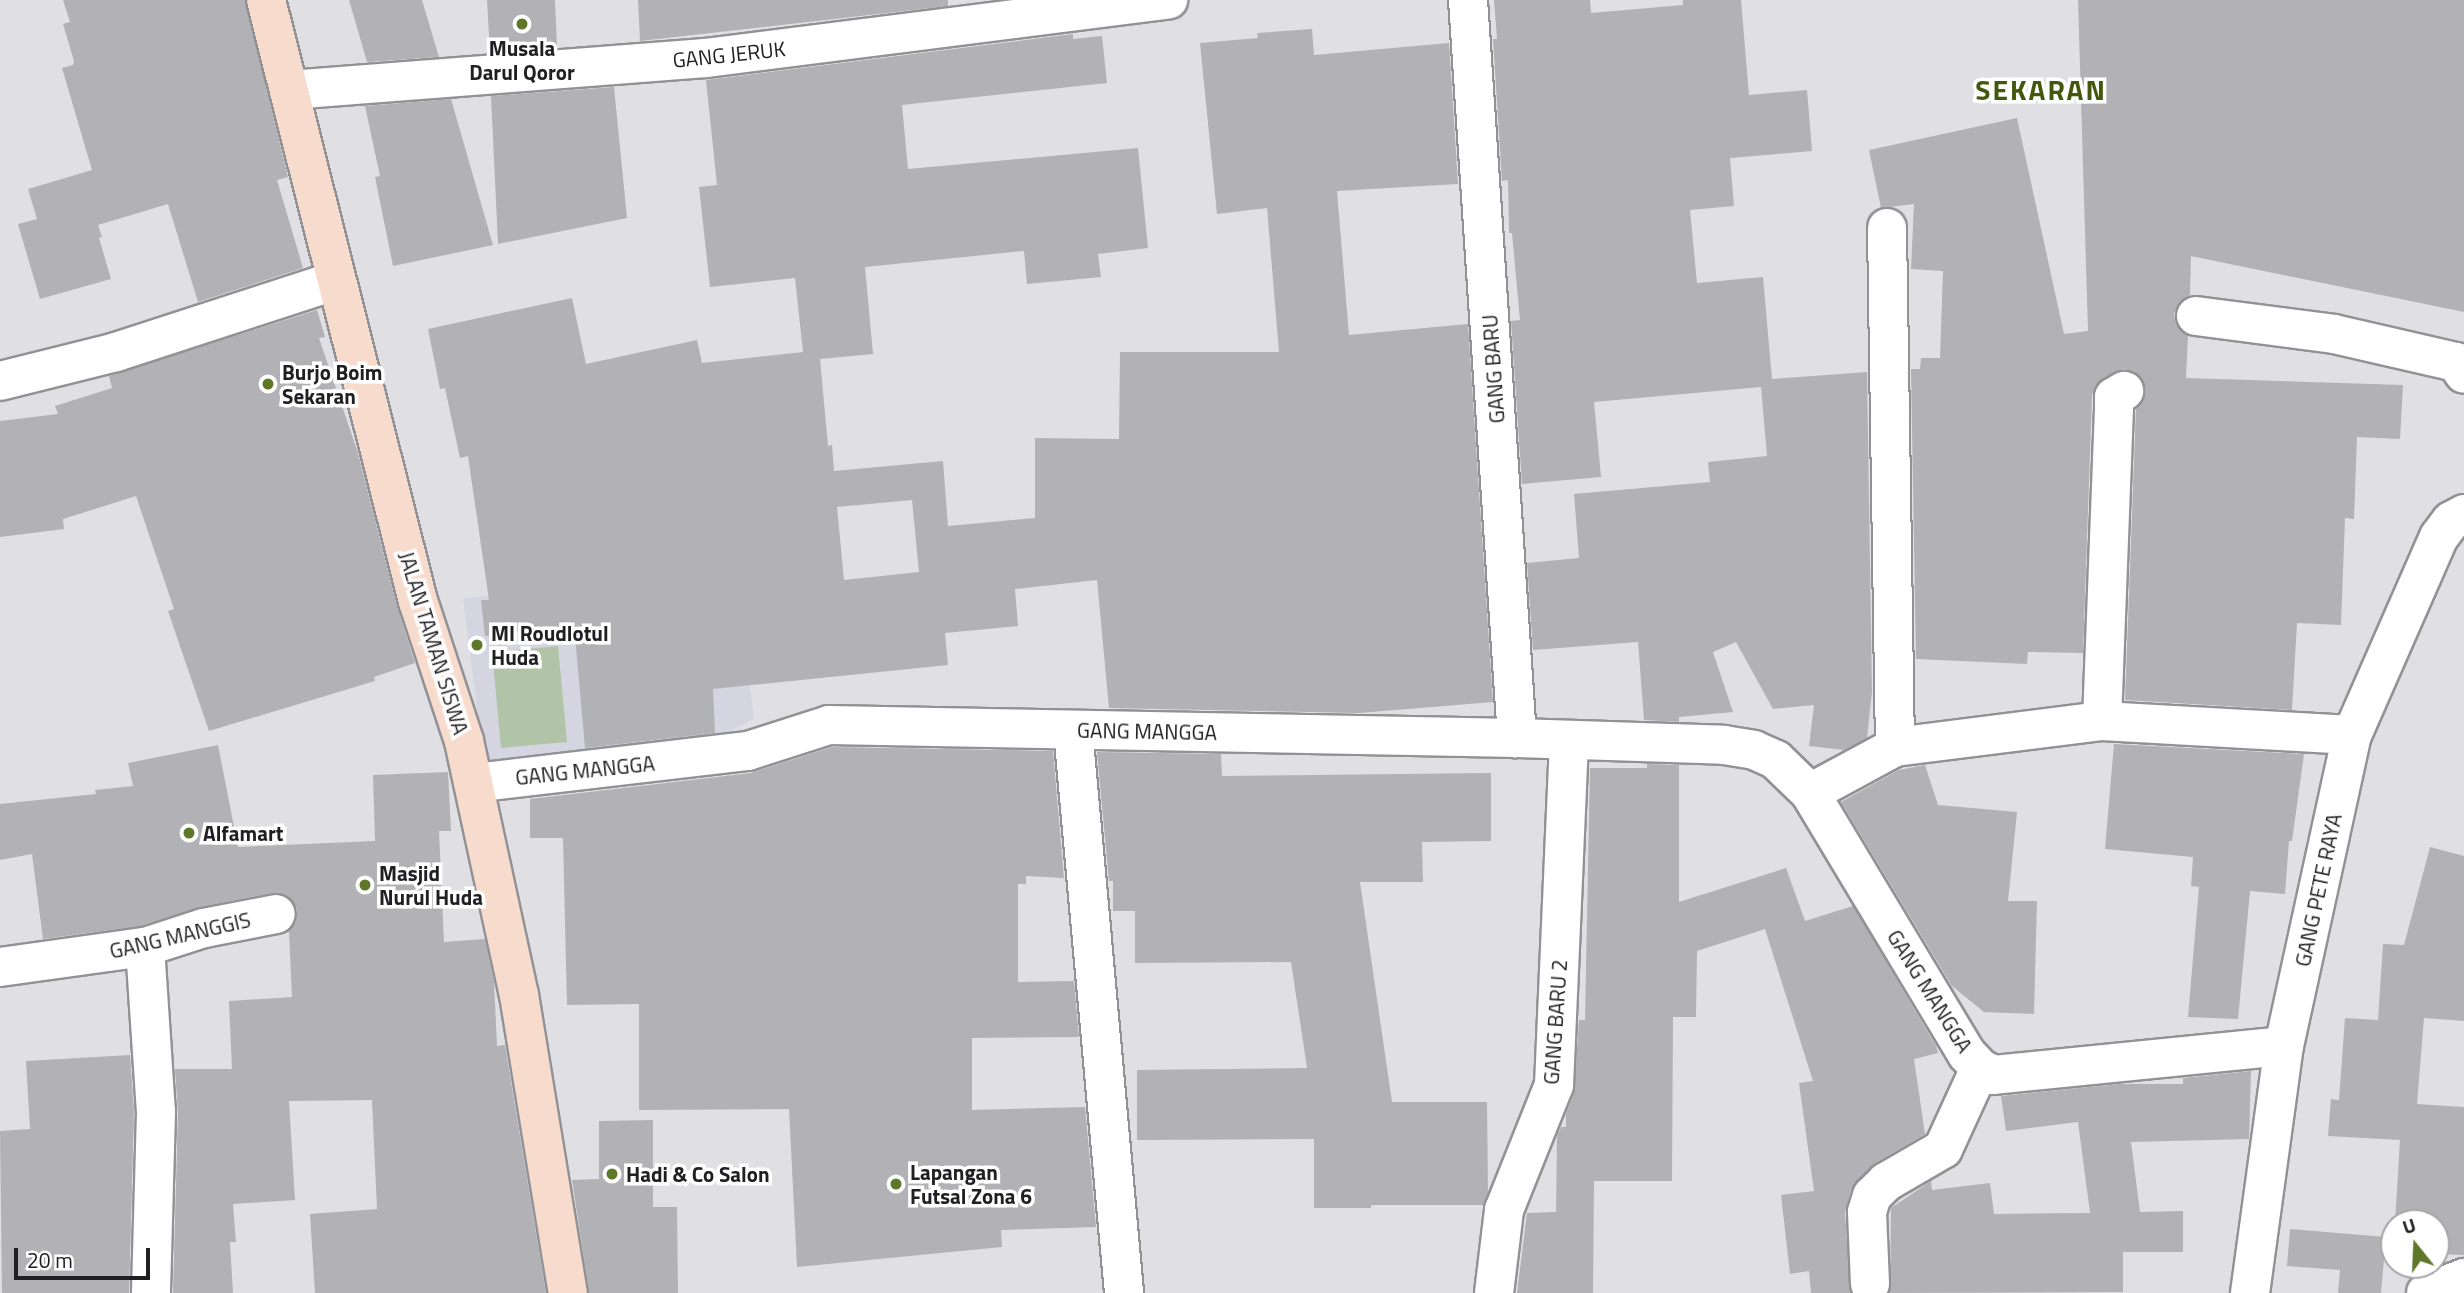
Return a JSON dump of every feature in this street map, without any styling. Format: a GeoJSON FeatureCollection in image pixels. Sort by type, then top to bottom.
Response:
{"type":"FeatureCollection","features":[{"type":"Feature","properties":{"kind":"main road","name":"JALAN TAMAN SISWA"},"geometry":{"type":"LineString","coordinates":[[266,0],[418,601],[464,741],[474,783],[519,995],[568,1293]]}},
{"type":"Feature","properties":{"kind":"street","name":"GANG JERUK"},"geometry":{"type":"LineString","coordinates":[[289,90],[706,58],[1168,0]]}},
{"type":"Feature","properties":{"kind":"street","name":"GANG BARU"},"geometry":{"type":"LineString","coordinates":[[1468,0],[1517,738]]}},
{"type":"Feature","properties":{"kind":"street"},"geometry":{"type":"LineString","coordinates":[[1887,228],[1895,747]]}},
{"type":"Feature","properties":{"kind":"street"},"geometry":{"type":"LineString","coordinates":[[0,381],[116,352],[335,281]]}},
{"type":"Feature","properties":{"kind":"street"},"geometry":{"type":"LineString","coordinates":[[2196,316],[2334,334],[2456,362],[2464,374]]}},
{"type":"Feature","properties":{"kind":"street"},"geometry":{"type":"LineString","coordinates":[[2102,721],[2114,397],[2124,391]]}},
{"type":"Feature","properties":{"kind":"street","name":"GANG PETE RAYA"},"geometry":{"type":"LineString","coordinates":[[2250,1293],[2284,1046],[2352,735],[2439,537],[2451,521],[2464,514]]}},
{"type":"Feature","properties":{"kind":"street"},"geometry":{"type":"LineString","coordinates":[[1810,793],[1895,747],[2102,721],[2352,735]]}},
{"type":"Feature","properties":{"kind":"street","name":"GANG MANGGA"},"geometry":{"type":"LineString","coordinates":[[474,783],[748,751],[829,725],[1517,738],[1724,746],[1754,750],[1776,760],[1810,793],[1967,1054],[1980,1068],[1993,1075],[2284,1046]]}},
{"type":"Feature","properties":{"kind":"street"},"geometry":{"type":"LineString","coordinates":[[1073,730],[1124,1293]]}},
{"type":"Feature","properties":{"kind":"street","name":"GANG BARU 2"},"geometry":{"type":"LineString","coordinates":[[1494,1293],[1504,1210],[1554,1085],[1569,741]]}},
{"type":"Feature","properties":{"kind":"street","name":"GANG MANGGIS"},"geometry":{"type":"LineString","coordinates":[[0,967],[145,947],[204,928],[276,914]]}},
{"type":"Feature","properties":{"kind":"street"},"geometry":{"type":"LineString","coordinates":[[145,947],[156,1112],[150,1293]]}},
{"type":"Feature","properties":{"kind":"street"},"geometry":{"type":"LineString","coordinates":[[1870,1284],[1867,1212],[1872,1196],[1886,1182],[1943,1149],[1980,1068]]}},
{"type":"Feature","properties":{"kind":"street"},"geometry":{"type":"LineString","coordinates":[[2426,1293],[2464,1278]]}},
{"type":"Feature","properties":{"kind":"shaded area"},"geometry":{"type":"Polygon","coordinates":[[[735,565],[754,719],[689,751],[485,772],[463,599],[599,577],[735,565]]]}},
{"type":"Feature","properties":{"kind":"green space"},"geometry":{"type":"Polygon","coordinates":[[[558,646],[567,742],[501,748],[492,652],[558,646]]]}},
{"type":"Feature","properties":{"kind":"building"},"geometry":{"type":"Polygon","coordinates":[[[63,0],[245,0],[288,177],[277,180],[303,268],[198,302],[168,204],[98,225],[111,279],[40,299],[18,224],[37,219],[28,189],[92,170],[62,68],[73,65],[74,61],[63,24],[70,22],[63,0]]]}},
{"type":"Feature","properties":{"kind":"building"},"geometry":{"type":"Polygon","coordinates":[[[349,0],[422,0],[439,57],[367,62],[349,0]]]}},
{"type":"Feature","properties":{"kind":"building","name":"Musala Darul Qoror"},"geometry":{"type":"Polygon","coordinates":[[[487,0],[555,0],[557,47],[490,53],[487,0]]]}},
{"type":"Feature","properties":{"kind":"building"},"geometry":{"type":"Polygon","coordinates":[[[638,0],[948,0],[948,6],[640,41],[638,0]]]}},
{"type":"Feature","properties":{"kind":"building"},"geometry":{"type":"Polygon","coordinates":[[[1494,0],[1590,0],[1591,13],[1683,5],[1683,0],[1741,0],[1749,95],[1807,90],[1812,151],[1730,158],[1734,206],[1690,210],[1697,283],[1763,277],[1772,379],[1867,372],[1872,692],[1867,738],[1844,750],[1809,746],[1814,705],[1773,709],[1736,642],[1713,652],[1733,712],[1679,717],[1679,722],[1644,720],[1638,642],[1533,650],[1527,563],[1579,558],[1574,494],[1710,482],[1708,462],[1767,456],[1761,387],[1594,402],[1601,477],[1522,484],[1511,321],[1520,320],[1512,233],[1509,233],[1508,180],[1502,181],[1493,39],[1497,39],[1494,0]]]}},
{"type":"Feature","properties":{"kind":"building"},"geometry":{"type":"Polygon","coordinates":[[[2078,0],[2464,0],[2464,312],[2191,256],[2190,295],[2179,302],[2174,313],[2176,325],[2188,336],[2186,378],[2403,385],[2400,439],[2357,437],[2354,519],[2345,518],[2341,625],[2297,623],[2292,710],[2125,700],[2136,409],[2143,402],[2146,391],[2142,379],[2135,372],[2124,369],[2102,379],[2095,386],[2092,396],[2083,653],[2028,652],[2027,664],[1916,659],[1911,369],[1920,369],[1921,358],[1940,358],[1943,271],[1911,269],[1914,204],[1881,208],[1869,150],[2017,118],[2064,334],[2088,331],[2078,0]]]}},
{"type":"Feature","properties":{"kind":"building"},"geometry":{"type":"Polygon","coordinates":[[[1312,29],[1314,55],[1449,43],[1458,184],[1337,191],[1349,335],[1468,324],[1493,702],[1359,713],[1109,708],[1097,580],[1015,589],[1018,626],[945,633],[948,665],[713,689],[715,733],[585,748],[574,625],[485,636],[481,600],[489,600],[468,456],[460,458],[445,388],[440,389],[428,329],[572,298],[586,364],[697,340],[702,363],[803,352],[795,278],[710,287],[699,187],[717,185],[706,80],[1073,34],[1073,39],[1102,36],[1107,83],[902,105],[908,169],[1138,148],[1148,248],[1098,254],[1101,277],[1027,284],[1024,251],[865,267],[873,354],[820,359],[828,446],[832,445],[834,471],[943,461],[948,526],[1035,518],[1035,438],[1119,439],[1120,352],[1279,352],[1267,208],[1217,214],[1200,43],[1258,38],[1257,33],[1312,29]],[[912,500],[837,507],[844,580],[919,572],[912,500]]]}},
{"type":"Feature","properties":{"kind":"building"},"geometry":{"type":"Polygon","coordinates":[[[614,87],[627,218],[498,244],[491,96],[614,87]]]}},
{"type":"Feature","properties":{"kind":"building"},"geometry":{"type":"Polygon","coordinates":[[[451,99],[493,245],[393,266],[375,177],[380,176],[365,106],[451,99]]]}},
{"type":"Feature","properties":{"kind":"building"},"geometry":{"type":"Polygon","coordinates":[[[317,310],[325,337],[319,338],[358,453],[397,606],[415,663],[374,677],[375,681],[209,731],[168,611],[174,609],[136,496],[63,519],[64,529],[0,537],[0,421],[58,414],[55,406],[112,388],[109,376],[317,310]]]}},
{"type":"Feature","properties":{"kind":"building"},"geometry":{"type":"Polygon","coordinates":[[[2114,744],[2304,754],[2292,841],[2289,841],[2285,894],[2250,891],[2238,1019],[2188,1017],[2199,887],[2191,886],[2193,857],[2105,849],[2114,744]]]}},
{"type":"Feature","properties":{"kind":"building"},"geometry":{"type":"Polygon","coordinates":[[[218,745],[238,847],[375,841],[373,775],[448,772],[451,831],[439,831],[444,942],[485,939],[494,982],[497,1046],[505,1045],[546,1293],[315,1293],[310,1214],[377,1209],[372,1100],[289,1101],[295,1200],[233,1204],[236,1242],[230,1242],[233,1293],[173,1293],[178,1113],[175,1069],[232,1069],[229,1001],[292,997],[289,931],[296,922],[297,909],[288,896],[272,893],[200,907],[140,926],[43,939],[32,854],[0,860],[0,804],[96,794],[95,790],[133,786],[128,763],[218,745]]]}},
{"type":"Feature","properties":{"kind":"building"},"geometry":{"type":"Polygon","coordinates":[[[832,747],[1053,751],[1064,878],[1026,876],[1026,884],[1018,884],[1018,982],[1074,981],[1079,1037],[972,1038],[972,1110],[1085,1107],[1096,1227],[1001,1230],[1002,1247],[797,1267],[789,1109],[639,1110],[639,1004],[567,1005],[563,838],[530,838],[530,799],[751,773],[832,747]]]}},
{"type":"Feature","properties":{"kind":"building"},"geometry":{"type":"Polygon","coordinates":[[[1097,752],[1221,754],[1222,776],[1491,773],[1491,841],[1422,842],[1423,882],[1360,882],[1392,1102],[1487,1102],[1488,1192],[1483,1205],[1314,1208],[1314,1139],[1137,1140],[1137,1070],[1307,1068],[1291,962],[1135,963],[1135,911],[1113,911],[1113,881],[1109,881],[1097,752]]]}},
{"type":"Feature","properties":{"kind":"building"},"geometry":{"type":"Polygon","coordinates":[[[1647,764],[1679,765],[1679,902],[1786,868],[1805,921],[1853,906],[1936,1046],[1938,1053],[1914,1059],[1925,1134],[1875,1163],[1851,1189],[1845,1213],[1851,1293],[1811,1293],[1809,1271],[1790,1274],[1781,1195],[1814,1191],[1799,1083],[1813,1081],[1765,929],[1697,951],[1696,1017],[1673,1017],[1672,1181],[1594,1181],[1593,1293],[1517,1293],[1527,1213],[1556,1212],[1557,1136],[1561,1127],[1566,1127],[1566,1114],[1574,1093],[1579,1020],[1585,1020],[1590,768],[1647,768],[1647,764]]]}},
{"type":"Feature","properties":{"kind":"building"},"geometry":{"type":"Polygon","coordinates":[[[1925,765],[1938,805],[2017,812],[2008,901],[2037,901],[2034,1014],[1984,1012],[1952,986],[1841,802],[1899,770],[1925,765]]]}},
{"type":"Feature","properties":{"kind":"building"},"geometry":{"type":"Polygon","coordinates":[[[2430,847],[2464,856],[2464,1021],[2424,1018],[2417,1104],[2464,1107],[2464,1255],[2450,1254],[2450,1209],[2396,1209],[2400,1140],[2328,1136],[2331,1099],[2339,1100],[2345,1018],[2378,1020],[2383,944],[2404,945],[2430,847]]]}},
{"type":"Feature","properties":{"kind":"building"},"geometry":{"type":"Polygon","coordinates":[[[130,1055],[134,1112],[129,1293],[2,1293],[0,1131],[30,1129],[26,1061],[130,1055]]]}},
{"type":"Feature","properties":{"kind":"building"},"geometry":{"type":"Polygon","coordinates":[[[2251,1071],[2249,1139],[2131,1142],[2140,1212],[2183,1211],[2183,1252],[2123,1252],[2123,1292],[1890,1293],[1891,1208],[1931,1181],[1932,1190],[1990,1183],[1994,1214],[2090,1213],[2078,1122],[2006,1131],[2001,1096],[2119,1084],[2183,1084],[2183,1078],[2251,1071]]]}},
{"type":"Feature","properties":{"kind":"building"},"geometry":{"type":"Polygon","coordinates":[[[653,1120],[653,1207],[677,1207],[678,1293],[589,1293],[572,1180],[599,1179],[599,1121],[653,1120]]]}},
{"type":"Feature","properties":{"kind":"building"},"geometry":{"type":"Polygon","coordinates":[[[2290,1229],[2380,1236],[2381,1293],[2338,1293],[2340,1270],[2287,1266],[2290,1229]]]}},
{"type":"Feature","properties":{"kind":"place","name":"Musala Darul Qoror"},"geometry":{"type":"Point","coordinates":[522,24]}},
{"type":"Feature","properties":{"kind":"place","name":"Burjo Boim Sekaran"},"geometry":{"type":"Point","coordinates":[268,384]}},
{"type":"Feature","properties":{"kind":"place","name":"MI Roudlotul Huda"},"geometry":{"type":"Point","coordinates":[477,645]}},
{"type":"Feature","properties":{"kind":"place","name":"Alfamart"},"geometry":{"type":"Point","coordinates":[189,833]}},
{"type":"Feature","properties":{"kind":"place","name":"Masjid Nurul Huda"},"geometry":{"type":"Point","coordinates":[365,885]}},
{"type":"Feature","properties":{"kind":"place","name":"Hadi & Co Salon"},"geometry":{"type":"Point","coordinates":[612,1174]}},
{"type":"Feature","properties":{"kind":"place","name":"Lapangan Futsal Zona 6"},"geometry":{"type":"Point","coordinates":[896,1184]}},
{"type":"Feature","properties":{"kind":"district","name":"SEKARAN"},"geometry":{"type":"Point","coordinates":[2041,90]}}]}
